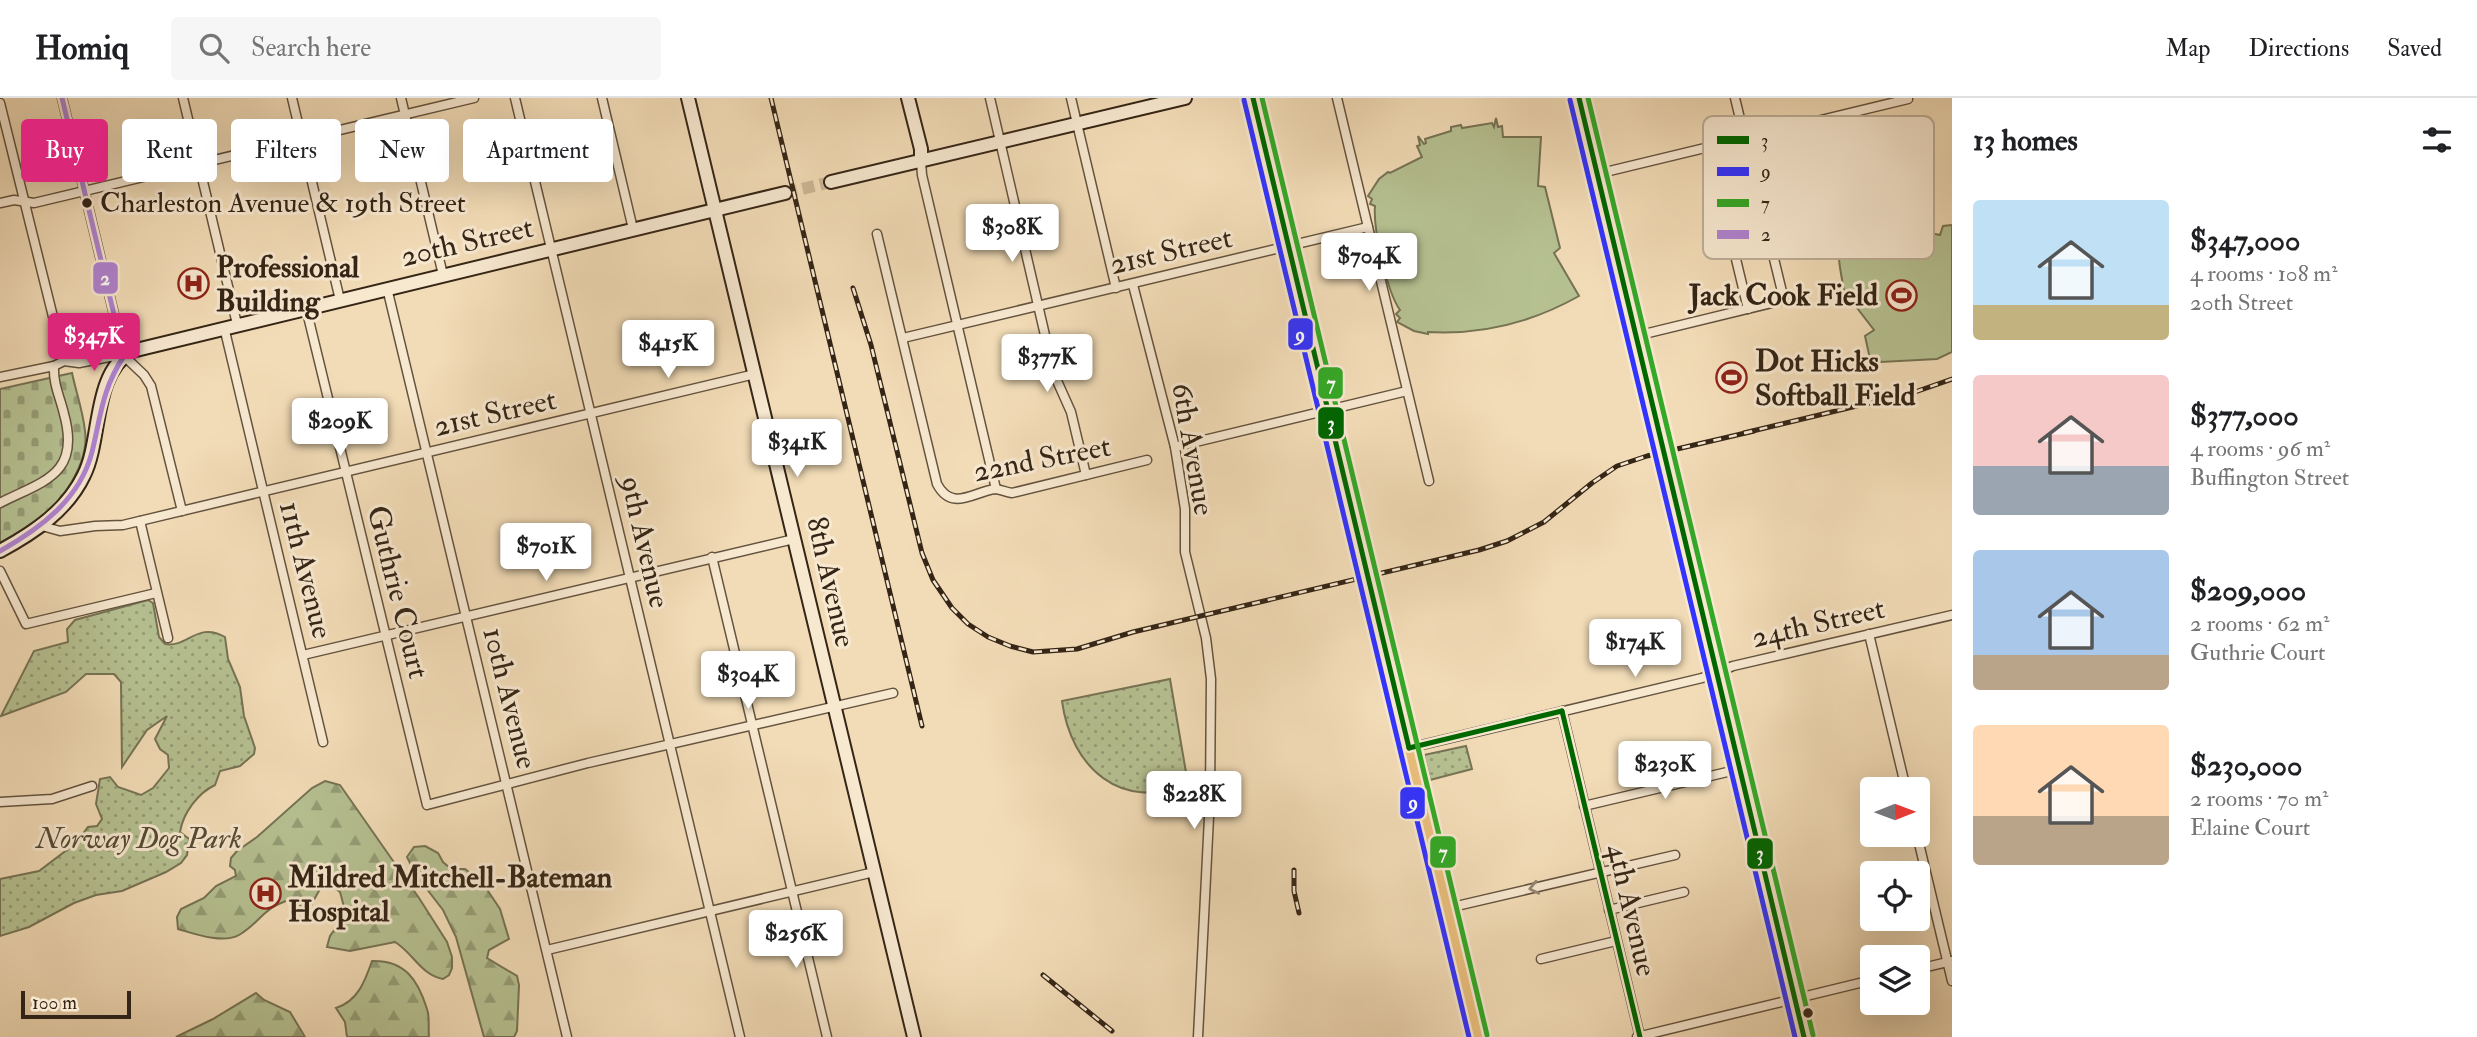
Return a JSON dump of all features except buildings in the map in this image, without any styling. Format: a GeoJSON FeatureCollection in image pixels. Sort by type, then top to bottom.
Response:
{"type":"FeatureCollection","features":[{"type":"Feature","properties":{"kind":"main road","name":"8th Avenue"},"geometry":{"type":"LineString","coordinates":[[688,98],[913,1037]]}},
{"type":"Feature","properties":{"kind":"main road"},"geometry":{"type":"LineString","coordinates":[[908,98],[921,149],[921,161]]}},
{"type":"Feature","properties":{"kind":"main road"},"geometry":{"type":"LineString","coordinates":[[831,182],[1077,124],[1152,102],[1185,98]]}},
{"type":"Feature","properties":{"kind":"main road"},"geometry":{"type":"LineString","coordinates":[[1254,98],[1478,1037]]}},
{"type":"Feature","properties":{"kind":"main road"},"geometry":{"type":"LineString","coordinates":[[1579,98],[1804,1037]]}},
{"type":"Feature","properties":{"kind":"main road","name":"20th Street"},"geometry":{"type":"LineString","coordinates":[[124,356],[149,345],[785,193]]}},
{"type":"Feature","properties":{"kind":"main road"},"geometry":{"type":"LineString","coordinates":[[0,551],[42,526],[65,502],[84,475],[92,452],[102,398],[111,376],[124,356]]}},
{"type":"Feature","properties":{"kind":"street"},"geometry":{"type":"LineString","coordinates":[[62,98],[124,356],[151,386],[182,511]]}},
{"type":"Feature","properties":{"kind":"street","name":"11th Avenue"},"geometry":{"type":"LineString","coordinates":[[183,98],[188,119]]}},
{"type":"Feature","properties":{"kind":"street"},"geometry":{"type":"LineString","coordinates":[[292,98],[297,119]]}},
{"type":"Feature","properties":{"kind":"street"},"geometry":{"type":"LineString","coordinates":[[401,98],[443,275]]}},
{"type":"Feature","properties":{"kind":"street"},"geometry":{"type":"LineString","coordinates":[[341,130],[474,98]]}},
{"type":"Feature","properties":{"kind":"street","name":"9th Avenue"},"geometry":{"type":"LineString","coordinates":[[515,98],[740,1037]]}},
{"type":"Feature","properties":{"kind":"street"},"geometry":{"type":"LineString","coordinates":[[602,98],[634,229]]}},
{"type":"Feature","properties":{"kind":"street"},"geometry":{"type":"LineString","coordinates":[[990,98],[1054,374],[1071,412],[1086,475]]}},
{"type":"Feature","properties":{"kind":"street"},"geometry":{"type":"LineString","coordinates":[[1070,98],[1116,288]]}},
{"type":"Feature","properties":{"kind":"street"},"geometry":{"type":"LineString","coordinates":[[1337,98],[1429,481]]}},
{"type":"Feature","properties":{"kind":"street"},"geometry":{"type":"LineString","coordinates":[[1735,98],[1740,116]]}},
{"type":"Feature","properties":{"kind":"street"},"geometry":{"type":"LineString","coordinates":[[1839,116],[1908,99]]}},
{"type":"Feature","properties":{"kind":"street"},"geometry":{"type":"LineString","coordinates":[[0,103],[64,361]]}},
{"type":"Feature","properties":{"kind":"street"},"geometry":{"type":"LineString","coordinates":[[1597,174],[1703,148]]}},
{"type":"Feature","properties":{"kind":"street"},"geometry":{"type":"LineString","coordinates":[[921,161],[922,175],[996,488]]}},
{"type":"Feature","properties":{"kind":"street"},"geometry":{"type":"LineString","coordinates":[[0,203],[13,200],[34,203],[122,182]]}},
{"type":"Feature","properties":{"kind":"street","name":"11th Avenue"},"geometry":{"type":"LineString","coordinates":[[203,182],[263,491],[323,742]]}},
{"type":"Feature","properties":{"kind":"street"},"geometry":{"type":"LineString","coordinates":[[312,182],[340,300]]}},
{"type":"Feature","properties":{"kind":"street","name":"21st Street"},"geometry":{"type":"LineString","coordinates":[[903,338],[1368,227]]}},
{"type":"Feature","properties":{"kind":"street"},"geometry":{"type":"LineString","coordinates":[[877,234],[903,338]]}},
{"type":"Feature","properties":{"kind":"street"},"geometry":{"type":"LineString","coordinates":[[1736,259],[1748,309]]}},
{"type":"Feature","properties":{"kind":"street"},"geometry":{"type":"LineString","coordinates":[[1636,336],[1784,300],[1774,259]]}},
{"type":"Feature","properties":{"kind":"street","name":"6th Avenue"},"geometry":{"type":"LineString","coordinates":[[1133,285],[1175,447],[1185,509],[1185,552],[1202,622],[1211,679],[1212,746],[1198,1037]]}},
{"type":"Feature","properties":{"kind":"street","name":"10th Avenue"},"geometry":{"type":"LineString","coordinates":[[387,288],[567,1037]]}},
{"type":"Feature","properties":{"kind":"street","name":"Guthrie Court"},"geometry":{"type":"LineString","coordinates":[[306,308],[427,805],[507,785]]}},
{"type":"Feature","properties":{"kind":"street","name":"22nd Street"},"geometry":{"type":"LineString","coordinates":[[903,338],[937,484],[946,496],[960,499],[996,488],[1007,493],[1016,492],[1147,460]]}},
{"type":"Feature","properties":{"kind":"street","name":"20th Street"},"geometry":{"type":"LineString","coordinates":[[0,377],[54,366],[64,361],[79,363],[109,356],[124,356]]}},
{"type":"Feature","properties":{"kind":"street"},"geometry":{"type":"LineString","coordinates":[[0,503],[44,483],[55,474],[64,460],[68,433],[54,382],[54,366]]}},
{"type":"Feature","properties":{"kind":"street","name":"21st Street"},"geometry":{"type":"LineString","coordinates":[[42,526],[64,531],[139,521],[755,374]]}},
{"type":"Feature","properties":{"kind":"street"},"geometry":{"type":"LineString","coordinates":[[1175,447],[1407,391]]}},
{"type":"Feature","properties":{"kind":"street"},"geometry":{"type":"LineString","coordinates":[[139,521],[168,638]]}},
{"type":"Feature","properties":{"kind":"street"},"geometry":{"type":"LineString","coordinates":[[303,655],[794,539]]}},
{"type":"Feature","properties":{"kind":"street"},"geometry":{"type":"LineString","coordinates":[[712,557],[827,1037]]}},
{"type":"Feature","properties":{"kind":"street"},"geometry":{"type":"LineString","coordinates":[[0,571],[26,624],[156,593]]}},
{"type":"Feature","properties":{"kind":"street","name":"24th Street"},"geometry":{"type":"LineString","coordinates":[[1409,748],[1702,678],[1733,666],[1952,615]]}},
{"type":"Feature","properties":{"kind":"street"},"geometry":{"type":"LineString","coordinates":[[1869,634],[1903,777]]}},
{"type":"Feature","properties":{"kind":"street"},"geometry":{"type":"LineString","coordinates":[[507,785],[752,724],[893,693]]}},
{"type":"Feature","properties":{"kind":"street","name":"4th Avenue"},"geometry":{"type":"LineString","coordinates":[[1562,711],[1639,1037]]}},
{"type":"Feature","properties":{"kind":"street"},"geometry":{"type":"LineString","coordinates":[[1584,806],[1740,769]]}},
{"type":"Feature","properties":{"kind":"street"},"geometry":{"type":"LineString","coordinates":[[0,802],[25,803],[52,799],[92,786]]}},
{"type":"Feature","properties":{"kind":"street"},"geometry":{"type":"LineString","coordinates":[[1920,847],[1950,961],[1952,981]]}},
{"type":"Feature","properties":{"kind":"street"},"geometry":{"type":"LineString","coordinates":[[1448,908],[1675,855]]}},
{"type":"Feature","properties":{"kind":"street"},"geometry":{"type":"LineString","coordinates":[[547,950],[874,872]]}},
{"type":"Feature","properties":{"kind":"street"},"geometry":{"type":"LineString","coordinates":[[1609,910],[1684,892]]}},
{"type":"Feature","properties":{"kind":"street"},"geometry":{"type":"LineString","coordinates":[[1541,959],[1616,941]]}},
{"type":"Feature","properties":{"kind":"street"},"geometry":{"type":"LineString","coordinates":[[1930,966],[1950,961]]}},
{"type":"Feature","properties":{"kind":"street"},"geometry":{"type":"LineString","coordinates":[[1639,1037],[1860,983]]}},
{"type":"Feature","properties":{"kind":"green space"},"geometry":{"type":"Polygon","coordinates":[[[1496,118],[1498,127],[1502,126],[1503,137],[1541,137],[1538,186],[1545,187],[1560,248],[1554,253],[1579,296],[1544,313],[1506,325],[1428,334],[1414,331],[1397,322],[1400,318],[1396,314],[1400,310],[1382,260],[1375,206],[1370,204],[1372,199],[1368,196],[1379,179],[1388,172],[1422,157],[1417,146],[1420,145],[1418,136],[1424,144],[1425,139],[1451,131],[1451,127],[1492,123],[1494,127],[1496,118]]]}},
{"type":"Feature","properties":{"kind":"green space","name":"Jack Cook Field"},"geometry":{"type":"Polygon","coordinates":[[[1952,225],[1952,352],[1937,359],[1881,362],[1879,356],[1870,359],[1865,336],[1874,330],[1851,300],[1849,290],[1844,291],[1839,259],[1934,259],[1934,234],[1940,235],[1943,226],[1952,225]]]}},
{"type":"Feature","properties":{"kind":"green space"},"geometry":{"type":"Polygon","coordinates":[[[72,373],[85,431],[85,445],[76,474],[47,514],[21,534],[0,544],[0,389],[72,373]]]}},
{"type":"Feature","properties":{"kind":"green space","name":"Norway Dog Park"},"geometry":{"type":"Polygon","coordinates":[[[148,600],[153,603],[159,637],[165,644],[180,642],[207,632],[225,637],[228,659],[240,687],[244,716],[255,748],[254,754],[240,766],[220,771],[215,785],[192,804],[180,832],[189,839],[187,855],[181,863],[122,891],[96,895],[74,903],[29,927],[0,936],[0,879],[39,871],[76,843],[88,827],[97,826],[102,819],[96,804],[100,779],[110,777],[118,787],[141,795],[153,788],[169,768],[168,755],[160,749],[155,739],[167,716],[147,730],[122,767],[121,682],[114,674],[86,674],[66,692],[1,716],[34,651],[68,642],[67,629],[75,620],[148,600]]]}},
{"type":"Feature","properties":{"kind":"green space"},"geometry":{"type":"Polygon","coordinates":[[[1170,679],[1188,784],[1164,791],[1141,792],[1121,788],[1103,778],[1088,764],[1076,746],[1067,725],[1062,701],[1170,679]]]}},
{"type":"Feature","properties":{"kind":"green space"},"geometry":{"type":"Polygon","coordinates":[[[1466,746],[1472,769],[1430,780],[1424,755],[1466,746]]]}},
{"type":"Feature","properties":{"kind":"green space"},"geometry":{"type":"Polygon","coordinates":[[[325,781],[340,785],[447,942],[452,968],[449,975],[443,979],[429,973],[395,942],[350,951],[327,947],[330,936],[346,914],[340,892],[334,887],[320,889],[310,907],[298,906],[290,900],[281,903],[232,938],[209,937],[178,929],[177,917],[181,909],[204,898],[216,886],[236,876],[235,870],[230,866],[231,858],[237,851],[257,837],[312,788],[325,781]]]}},
{"type":"Feature","properties":{"kind":"green space"},"geometry":{"type":"Polygon","coordinates":[[[425,846],[438,853],[451,869],[465,869],[482,882],[500,909],[509,939],[489,950],[487,958],[517,976],[517,1031],[514,1037],[484,1037],[456,937],[443,910],[416,875],[407,857],[414,847],[425,846]]]}},
{"type":"Feature","properties":{"kind":"green space"},"geometry":{"type":"Polygon","coordinates":[[[372,961],[402,968],[414,981],[428,1012],[429,1037],[347,1037],[345,1022],[336,1008],[350,1001],[355,995],[372,961]]]}},
{"type":"Feature","properties":{"kind":"green space"},"geometry":{"type":"Polygon","coordinates":[[[256,993],[264,1000],[290,1012],[305,1037],[176,1037],[213,1019],[256,993]]]}},
{"type":"Feature","properties":{"kind":"tunnel"},"geometry":{"type":"LineString","coordinates":[[785,193],[831,182]]}},
{"type":"Feature","properties":{"kind":"railway"},"geometry":{"type":"LineString","coordinates":[[771,98],[922,726]]}},
{"type":"Feature","properties":{"kind":"railway"},"geometry":{"type":"LineString","coordinates":[[853,288],[871,345],[922,553],[933,580],[952,608],[968,624],[988,637],[1033,652],[1077,649],[1133,632],[1479,550],[1507,541],[1544,522],[1617,466],[1647,456],[1754,431]]}},
{"type":"Feature","properties":{"kind":"railway"},"geometry":{"type":"LineString","coordinates":[[1744,433],[1915,392],[1952,379]]}},
{"type":"Feature","properties":{"kind":"railway"},"geometry":{"type":"LineString","coordinates":[[1294,870],[1294,891],[1299,913]]}},
{"type":"Feature","properties":{"kind":"railway"},"geometry":{"type":"LineString","coordinates":[[1043,975],[1112,1031]]}},
{"type":"Feature","properties":{"kind":"transit line","name":"2"},"geometry":{"type":"LineString","coordinates":[[62,98],[124,356]]}},
{"type":"Feature","properties":{"kind":"transit line","name":"3"},"geometry":{"type":"LineString","coordinates":[[1253,98],[1409,748]]}},
{"type":"Feature","properties":{"kind":"transit line","name":"7"},"geometry":{"type":"LineString","coordinates":[[1262,98],[1487,1035]]}},
{"type":"Feature","properties":{"kind":"transit line","name":"3"},"geometry":{"type":"LineString","coordinates":[[1579,98],[1804,1037]]}},
{"type":"Feature","properties":{"kind":"transit line","name":"7"},"geometry":{"type":"LineString","coordinates":[[1588,98],[1813,1035]]}},
{"type":"Feature","properties":{"kind":"transit line","name":"9"},"geometry":{"type":"LineString","coordinates":[[1244,100],[1469,1037]]}},
{"type":"Feature","properties":{"kind":"transit line","name":"9"},"geometry":{"type":"LineString","coordinates":[[1570,100],[1795,1037]]}},
{"type":"Feature","properties":{"kind":"transit line","name":"2"},"geometry":{"type":"LineString","coordinates":[[0,551],[44,522],[78,484],[92,452],[107,391],[124,356]]}},
{"type":"Feature","properties":{"kind":"transit line","name":"3"},"geometry":{"type":"LineString","coordinates":[[1562,711],[1640,1037]]}},
{"type":"Feature","properties":{"kind":"transit line","name":"3"},"geometry":{"type":"LineString","coordinates":[[1409,748],[1562,711]]}},
{"type":"Feature","properties":{"kind":"place","name":"Charleston Avenue & 19th Street"},"geometry":{"type":"Point","coordinates":[87,203]}},
{"type":"Feature","properties":{"kind":"place","name":"Professional Building"},"geometry":{"type":"Point","coordinates":[193,284]}},
{"type":"Feature","properties":{"kind":"place","name":"Jack Cook Field"},"geometry":{"type":"Point","coordinates":[1901,295]}},
{"type":"Feature","properties":{"kind":"place","name":"Dot Hicks Softball Field"},"geometry":{"type":"Point","coordinates":[1732,378]}},
{"type":"Feature","properties":{"kind":"place","name":"Mildred Mitchell-Bateman Hospital"},"geometry":{"type":"Point","coordinates":[265,894]}}]}
